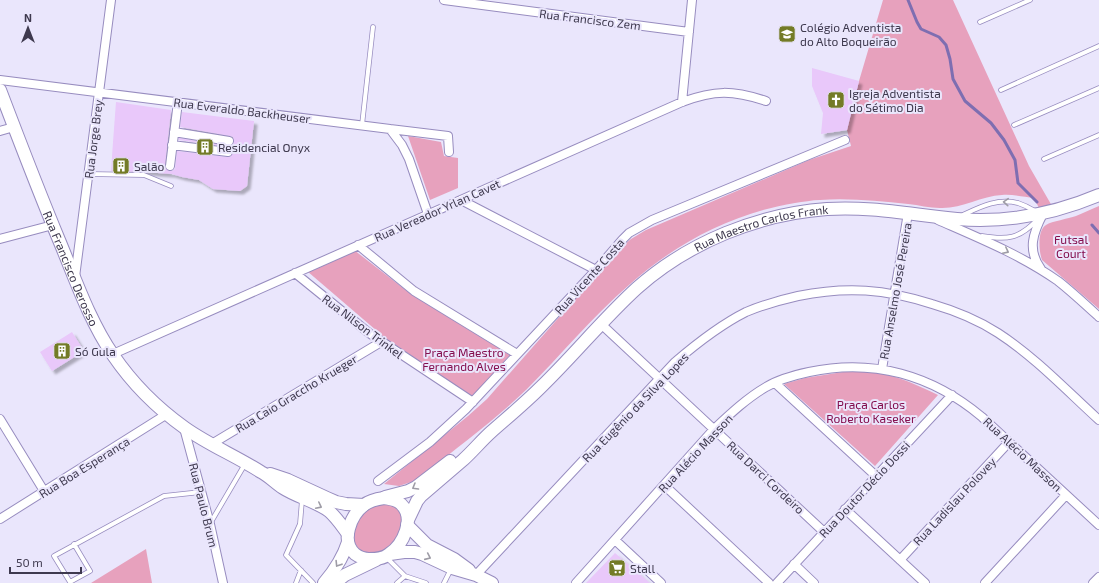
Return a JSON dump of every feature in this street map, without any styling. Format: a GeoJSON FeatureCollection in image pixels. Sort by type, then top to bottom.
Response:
{"type":"FeatureCollection","features":[{"type":"Feature","properties":{"kind":"main road","name":"Rua Francisco Derosso"},"geometry":{"type":"LineString","coordinates":[[0,90],[75,278],[93,319],[112,354],[151,400],[184,428],[261,472],[283,488],[328,511],[338,521],[348,538]]}},
{"type":"Feature","properties":{"kind":"main road","name":"Rua Maestro Carlos Frank"},"geometry":{"type":"LineString","coordinates":[[408,523],[417,501],[421,496],[541,387],[601,324],[638,288],[666,266],[700,245],[737,228],[780,216],[805,211],[863,208],[955,219],[1014,219],[1043,214],[1078,204],[1099,195]]}},
{"type":"Feature","properties":{"kind":"main road","name":"Rua Maestro Carlos Frank"},"geometry":{"type":"LineString","coordinates":[[384,498],[416,487],[458,454],[492,431]]}},
{"type":"Feature","properties":{"kind":"main road","name":"Rua Francisco Derosso"},"geometry":{"type":"LineString","coordinates":[[261,472],[288,480],[336,502],[364,505]]}},
{"type":"Feature","properties":{"kind":"main road"},"geometry":{"type":"LineString","coordinates":[[324,583],[340,563],[344,554],[350,524],[356,513],[370,501],[384,498],[393,499],[401,504],[406,512],[408,523],[405,535],[400,543],[384,557],[345,575],[336,583]]}},
{"type":"Feature","properties":{"kind":"main road"},"geometry":{"type":"LineString","coordinates":[[408,523],[427,545],[454,559],[476,575],[492,583]]}},
{"type":"Feature","properties":{"kind":"main road"},"geometry":{"type":"LineString","coordinates":[[348,538],[350,549],[356,555],[365,559],[384,557],[404,552],[415,552],[452,568],[476,575]]}},
{"type":"Feature","properties":{"kind":"street","name":"Rua Jorge Brey"},"geometry":{"type":"LineString","coordinates":[[75,278],[111,0]]}},
{"type":"Feature","properties":{"kind":"street","name":"Rua Francisco Zem"},"geometry":{"type":"LineString","coordinates":[[444,0],[689,32]]}},
{"type":"Feature","properties":{"kind":"street"},"geometry":{"type":"LineString","coordinates":[[682,102],[692,0]]}},
{"type":"Feature","properties":{"kind":"street","name":"Rua Everaldo Backheuser"},"geometry":{"type":"LineString","coordinates":[[0,80],[448,136],[449,152]]}},
{"type":"Feature","properties":{"kind":"street","name":"Rua Vereador Yrlan Cavet"},"geometry":{"type":"LineString","coordinates":[[112,354],[682,102],[702,95],[730,92],[766,101]]}},
{"type":"Feature","properties":{"kind":"street"},"geometry":{"type":"LineString","coordinates":[[170,166],[178,102]]}},
{"type":"Feature","properties":{"kind":"street"},"geometry":{"type":"LineString","coordinates":[[0,131],[14,127]]}},
{"type":"Feature","properties":{"kind":"street"},"geometry":{"type":"LineString","coordinates":[[390,129],[409,159],[428,214]]}},
{"type":"Feature","properties":{"kind":"street"},"geometry":{"type":"LineString","coordinates":[[174,132],[229,141]]}},
{"type":"Feature","properties":{"kind":"street","name":"Rua Vicente Costa"},"geometry":{"type":"LineString","coordinates":[[378,481],[430,442],[473,402],[596,270],[629,232],[652,220],[845,140]]}},
{"type":"Feature","properties":{"kind":"street"},"geometry":{"type":"LineString","coordinates":[[172,145],[228,152]]}},
{"type":"Feature","properties":{"kind":"street"},"geometry":{"type":"LineString","coordinates":[[461,200],[596,270]]}},
{"type":"Feature","properties":{"kind":"street","name":"Rua Anselmo José Pereira"},"geometry":{"type":"LineString","coordinates":[[882,369],[908,213]]}},
{"type":"Feature","properties":{"kind":"street"},"geometry":{"type":"LineString","coordinates":[[1043,214],[1036,229],[1033,254],[1036,262],[1043,271]]}},
{"type":"Feature","properties":{"kind":"street"},"geometry":{"type":"LineString","coordinates":[[930,216],[1004,250],[1043,271],[1069,289],[1099,317]]}},
{"type":"Feature","properties":{"kind":"street"},"geometry":{"type":"LineString","coordinates":[[0,239],[53,225]]}},
{"type":"Feature","properties":{"kind":"street"},"geometry":{"type":"LineString","coordinates":[[358,245],[414,291],[517,354]]}},
{"type":"Feature","properties":{"kind":"street","name":"Rua Nilson Trinkel"},"geometry":{"type":"LineString","coordinates":[[296,273],[381,342],[473,402]]}},
{"type":"Feature","properties":{"kind":"street","name":"Rua Eugênio da Silva Lopes"},"geometry":{"type":"LineString","coordinates":[[476,575],[675,362],[707,336],[746,313],[764,305],[799,296],[831,291],[871,290],[894,293],[963,314],[998,334],[1029,356],[1099,420]]}},
{"type":"Feature","properties":{"kind":"street","name":"Rua Darci Cordeiro"},"geometry":{"type":"LineString","coordinates":[[601,324],[824,532]]}},
{"type":"Feature","properties":{"kind":"street","name":"Rua Caio Graccho Krueger"},"geometry":{"type":"LineString","coordinates":[[210,444],[381,342]]}},
{"type":"Feature","properties":{"kind":"street","name":"Rua Alécio Masson"},"geometry":{"type":"LineString","coordinates":[[576,583],[714,429],[746,400],[774,383],[802,374],[832,368],[862,367],[893,371],[913,377],[940,388],[952,395],[973,409],[1099,525]]}},
{"type":"Feature","properties":{"kind":"street"},"geometry":{"type":"LineString","coordinates":[[774,383],[876,476]]}},
{"type":"Feature","properties":{"kind":"street","name":"Rua Doutor Décio Dossi"},"geometry":{"type":"LineString","coordinates":[[777,583],[952,395]]}},
{"type":"Feature","properties":{"kind":"street","name":"Rua Boa Esperança"},"geometry":{"type":"LineString","coordinates":[[0,519],[167,414]]}},
{"type":"Feature","properties":{"kind":"street"},"geometry":{"type":"LineString","coordinates":[[0,419],[44,491]]}},
{"type":"Feature","properties":{"kind":"street","name":"Rua Paulo Brum"},"geometry":{"type":"LineString","coordinates":[[184,428],[210,524],[223,583]]}},
{"type":"Feature","properties":{"kind":"street","name":"Rua Ladislau Polovey"},"geometry":{"type":"LineString","coordinates":[[900,560],[1009,442]]}},
{"type":"Feature","properties":{"kind":"street"},"geometry":{"type":"LineString","coordinates":[[664,484],[769,583]]}},
{"type":"Feature","properties":{"kind":"street"},"geometry":{"type":"LineString","coordinates":[[985,583],[1066,495]]}},
{"type":"Feature","properties":{"kind":"street"},"geometry":{"type":"LineString","coordinates":[[845,509],[925,583]]}},
{"type":"Feature","properties":{"kind":"street"},"geometry":{"type":"LineString","coordinates":[[615,540],[661,583]]}},
{"type":"Feature","properties":{"kind":"street"},"geometry":{"type":"LineString","coordinates":[[794,564],[814,583]]}},
{"type":"Feature","properties":{"kind":"street"},"geometry":{"type":"LineString","coordinates":[[1093,583],[1099,577]]}},
{"type":"Feature","properties":{"kind":"lane"},"geometry":{"type":"LineString","coordinates":[[980,22],[1030,0]]}},
{"type":"Feature","properties":{"kind":"lane"},"geometry":{"type":"LineString","coordinates":[[362,125],[373,27]]}},
{"type":"Feature","properties":{"kind":"lane"},"geometry":{"type":"LineString","coordinates":[[1001,90],[1099,46]]}},
{"type":"Feature","properties":{"kind":"lane"},"geometry":{"type":"LineString","coordinates":[[1014,125],[1099,88]]}},
{"type":"Feature","properties":{"kind":"lane"},"geometry":{"type":"LineString","coordinates":[[1044,159],[1099,135]]}},
{"type":"Feature","properties":{"kind":"lane"},"geometry":{"type":"LineString","coordinates":[[89,174],[144,175],[171,186]]}},
{"type":"Feature","properties":{"kind":"lane"},"geometry":{"type":"LineString","coordinates":[[955,219],[984,206],[1002,201],[1018,204],[1043,214],[1030,228],[1017,236],[1000,238],[971,235]]}},
{"type":"Feature","properties":{"kind":"lane"},"geometry":{"type":"LineString","coordinates":[[210,524],[245,463]]}},
{"type":"Feature","properties":{"kind":"lane"},"geometry":{"type":"LineString","coordinates":[[74,544],[90,571],[70,582],[54,556],[74,544],[164,496],[201,492]]}},
{"type":"Feature","properties":{"kind":"lane"},"geometry":{"type":"LineString","coordinates":[[303,498],[300,524],[286,555],[313,583]]}},
{"type":"Feature","properties":{"kind":"lane"},"geometry":{"type":"LineString","coordinates":[[384,557],[405,576],[426,583]]}},
{"type":"Feature","properties":{"kind":"lane"},"geometry":{"type":"LineString","coordinates":[[444,583],[452,568]]}},
{"type":"Feature","properties":{"kind":"lane"},"geometry":{"type":"LineString","coordinates":[[296,583],[301,570]]}},
{"type":"Feature","properties":{"kind":"lane"},"geometry":{"type":"LineString","coordinates":[[397,583],[405,576]]}},
{"type":"Feature","properties":{"kind":"green space"},"geometry":{"type":"Polygon","coordinates":[[[883,0],[953,0],[1029,166],[1052,206],[1040,210],[1034,198],[1014,195],[994,196],[948,208],[932,208],[864,200],[817,200],[772,208],[728,222],[686,243],[647,270],[615,297],[527,389],[426,473],[414,481],[399,486],[384,484],[487,399],[619,249],[631,239],[646,230],[809,160],[851,146],[847,130],[859,81],[883,0]]]}},
{"type":"Feature","properties":{"kind":"green space"},"geometry":{"type":"Polygon","coordinates":[[[408,136],[441,142],[444,156],[458,158],[458,188],[430,200],[408,136]]]}},
{"type":"Feature","properties":{"kind":"green space","name":"Futsal Court"},"geometry":{"type":"Polygon","coordinates":[[[1099,206],[1099,309],[1042,260],[1040,252],[1040,236],[1041,231],[1046,225],[1076,216],[1099,206]]]}},
{"type":"Feature","properties":{"kind":"green space","name":"Praça Maestro Fernando Alves"},"geometry":{"type":"Polygon","coordinates":[[[354,250],[412,295],[510,355],[472,397],[384,337],[307,271],[354,250]]]}},
{"type":"Feature","properties":{"kind":"green space","name":"Praça Carlos Roberto Kaseker"},"geometry":{"type":"Polygon","coordinates":[[[843,372],[870,372],[886,374],[938,395],[875,466],[784,384],[805,378],[843,372]]]}},
{"type":"Feature","properties":{"kind":"green space"},"geometry":{"type":"Polygon","coordinates":[[[380,503],[393,505],[399,510],[402,519],[402,529],[394,543],[381,554],[363,553],[356,545],[354,540],[355,527],[365,509],[380,503]]]}},
{"type":"Feature","properties":{"kind":"green space"},"geometry":{"type":"Polygon","coordinates":[[[146,549],[152,583],[91,583],[146,549]]]}},
{"type":"Feature","properties":{"kind":"building","name":"Igreja Adventista do Sétimo Dia"},"geometry":{"type":"Polygon","coordinates":[[[812,68],[859,81],[847,130],[821,134],[823,113],[812,86],[812,68]]]}},
{"type":"Feature","properties":{"kind":"building"},"geometry":{"type":"Polygon","coordinates":[[[116,102],[171,110],[165,165],[165,168],[169,171],[175,169],[177,151],[227,157],[230,157],[233,153],[233,150],[229,147],[179,140],[179,138],[228,146],[233,145],[234,142],[233,137],[230,136],[180,127],[182,112],[254,121],[247,186],[240,191],[213,189],[199,180],[172,174],[111,171],[116,102]]]}},
{"type":"Feature","properties":{"kind":"building","name":"Só Gula"},"geometry":{"type":"Polygon","coordinates":[[[72,332],[84,351],[52,371],[40,352],[72,332]]]}},
{"type":"Feature","properties":{"kind":"building","name":"Stall"},"geometry":{"type":"Polygon","coordinates":[[[615,553],[650,583],[586,583],[615,553]]]}},
{"type":"Feature","properties":{"kind":"waterway"},"geometry":{"type":"LineString","coordinates":[[908,0],[921,29],[939,37],[946,45],[953,79],[965,101],[991,123],[1004,140],[1015,160],[1018,183],[1037,202]]}},
{"type":"Feature","properties":{"kind":"waterway"},"geometry":{"type":"LineString","coordinates":[[1092,225],[1099,233]]}},
{"type":"Feature","properties":{"kind":"place","name":"Colégio Adventista do Alto Boqueirão"},"geometry":{"type":"Point","coordinates":[787,34]}},
{"type":"Feature","properties":{"kind":"place","name":"Igreja Adventista do Sétimo Dia"},"geometry":{"type":"Point","coordinates":[836,100]}},
{"type":"Feature","properties":{"kind":"place","name":"Residencial Onyx"},"geometry":{"type":"Point","coordinates":[205,147]}},
{"type":"Feature","properties":{"kind":"place","name":"Salão"},"geometry":{"type":"Point","coordinates":[121,166]}},
{"type":"Feature","properties":{"kind":"place","name":"Só Gula"},"geometry":{"type":"Point","coordinates":[62,351]}},
{"type":"Feature","properties":{"kind":"place","name":"Stall"},"geometry":{"type":"Point","coordinates":[617,568]}}]}
